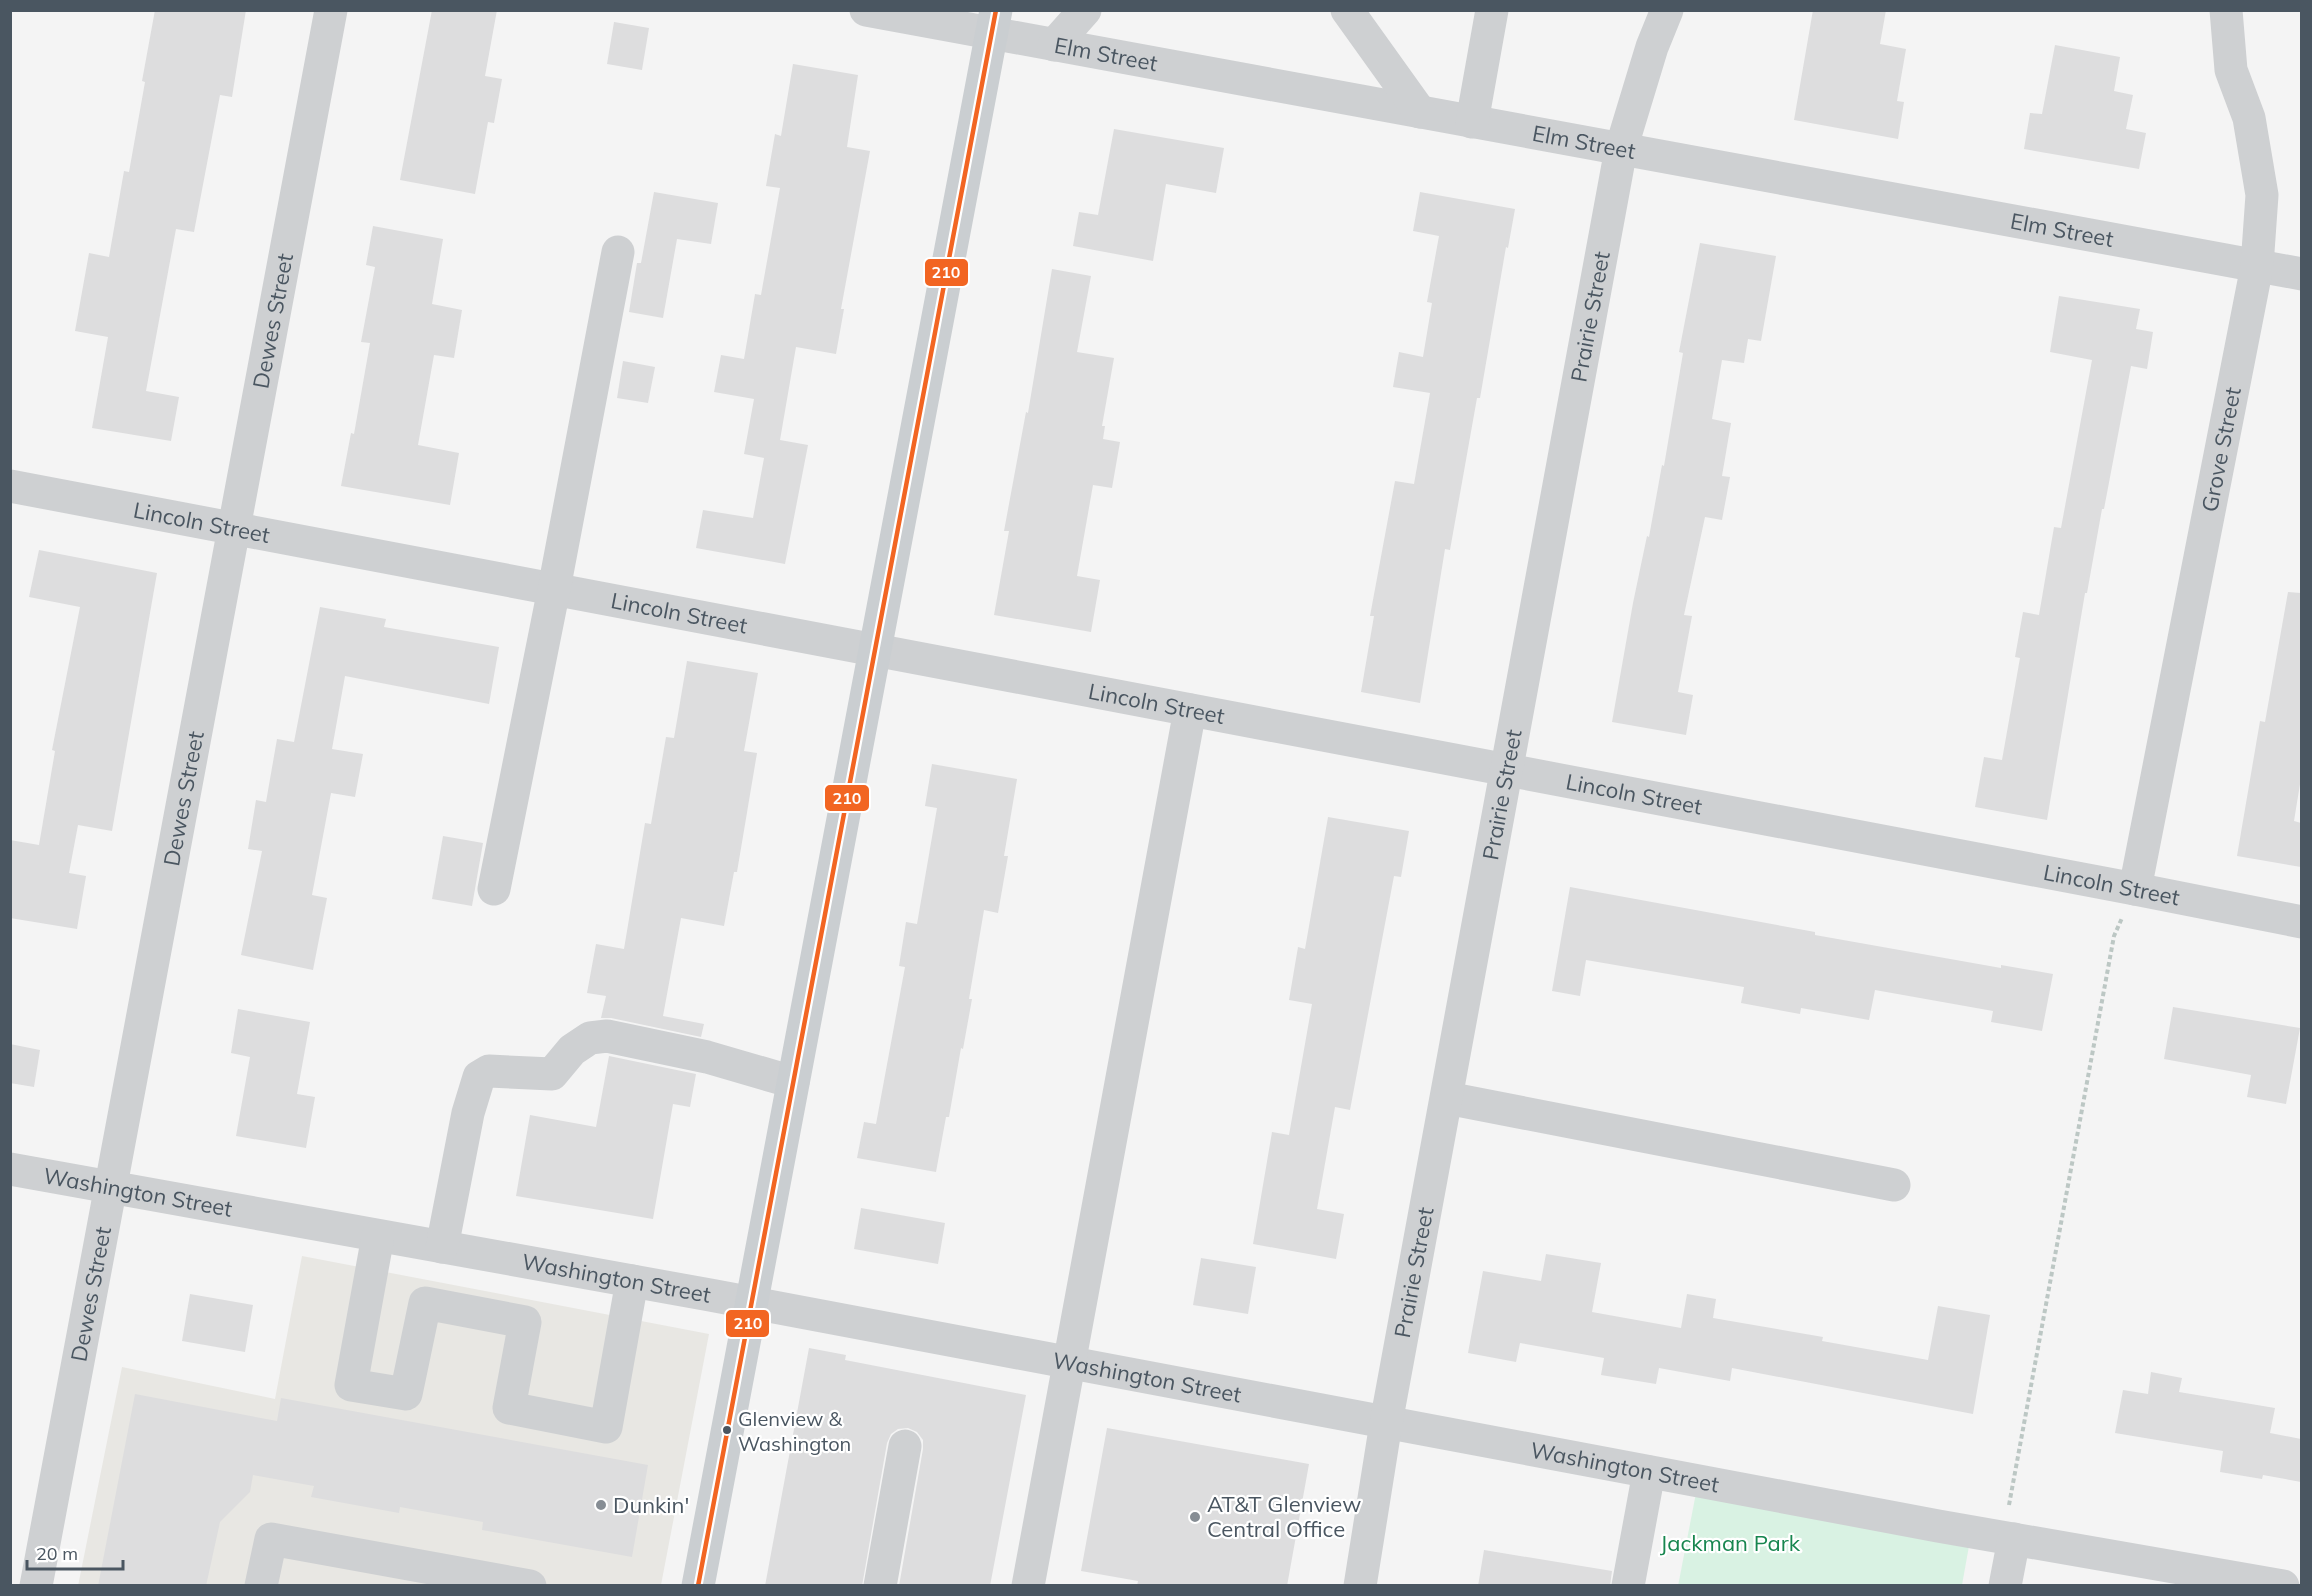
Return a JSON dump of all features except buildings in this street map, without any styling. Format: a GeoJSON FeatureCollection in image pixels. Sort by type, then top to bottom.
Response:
{"type":"FeatureCollection","features":[{"type":"Feature","properties":{"kind":"main road"},"geometry":{"type":"LineString","coordinates":[[699,1586],[750,1302],[876,651],[994,22]]}},
{"type":"Feature","properties":{"kind":"street","name":"Dewes Street"},"geometry":{"type":"LineString","coordinates":[[36,1586],[331,10]]}},
{"type":"Feature","properties":{"kind":"street","name":"Elm Street"},"geometry":{"type":"LineString","coordinates":[[866,10],[994,22],[1054,45],[2301,274]]}},
{"type":"Feature","properties":{"kind":"street"},"geometry":{"type":"LineString","coordinates":[[1054,45],[1086,10]]}},
{"type":"Feature","properties":{"kind":"street"},"geometry":{"type":"LineString","coordinates":[[1347,10],[1420,112]]}},
{"type":"Feature","properties":{"kind":"street"},"geometry":{"type":"LineString","coordinates":[[1472,122],[1492,10]]}},
{"type":"Feature","properties":{"kind":"street","name":"Prairie Street"},"geometry":{"type":"LineString","coordinates":[[1360,1586],[1386,1423],[1621,149],[1652,47],[1667,10]]}},
{"type":"Feature","properties":{"kind":"street","name":"Grove Street"},"geometry":{"type":"LineString","coordinates":[[2135,889],[2257,266],[2262,195],[2249,118],[2231,70],[2226,10]]}},
{"type":"Feature","properties":{"kind":"street"},"geometry":{"type":"LineString","coordinates":[[494,889],[618,252]]}},
{"type":"Feature","properties":{"kind":"street","name":"Lincoln Street"},"geometry":{"type":"LineString","coordinates":[[10,486],[2301,922]]}},
{"type":"Feature","properties":{"kind":"street"},"geometry":{"type":"LineString","coordinates":[[1028,1586],[1190,710]]}},
{"type":"Feature","properties":{"kind":"street"},"geometry":{"type":"LineString","coordinates":[[442,1247],[468,1113],[479,1077],[489,1071],[552,1074],[572,1050],[590,1038],[607,1036],[707,1057],[793,1082]]}},
{"type":"Feature","properties":{"kind":"street"},"geometry":{"type":"LineString","coordinates":[[1447,1098],[1894,1185]]}},
{"type":"Feature","properties":{"kind":"street","name":"Washington Street"},"geometry":{"type":"LineString","coordinates":[[10,1169],[750,1302],[1649,1472],[2283,1586]]}},
{"type":"Feature","properties":{"kind":"street"},"geometry":{"type":"LineString","coordinates":[[378,1236],[351,1385],[406,1394],[425,1303],[525,1322],[509,1408],[606,1427],[632,1281]]}},
{"type":"Feature","properties":{"kind":"street"},"geometry":{"type":"LineString","coordinates":[[880,1586],[906,1446]]}},
{"type":"Feature","properties":{"kind":"street"},"geometry":{"type":"LineString","coordinates":[[1628,1586],[1649,1472]]}},
{"type":"Feature","properties":{"kind":"street"},"geometry":{"type":"LineString","coordinates":[[2005,1586],[2008,1538]]}},
{"type":"Feature","properties":{"kind":"street"},"geometry":{"type":"LineString","coordinates":[[261,1586],[271,1539],[530,1586]]}},
{"type":"Feature","properties":{"kind":"path"},"geometry":{"type":"LineString","coordinates":[[2008,1538],[2114,936]]}},
{"type":"Feature","properties":{"kind":"shaded area"},"geometry":{"type":"Polygon","coordinates":[[[302,1256],[709,1334],[661,1585],[78,1586],[122,1367],[275,1399],[302,1256]]]}},
{"type":"Feature","properties":{"kind":"green space","name":"Jackman Park"},"geometry":{"type":"Polygon","coordinates":[[[1696,1493],[1969,1546],[1962,1585],[1678,1586],[1696,1493]]]}},
{"type":"Feature","properties":{"kind":"transit line","name":"210"},"geometry":{"type":"LineString","coordinates":[[698,1586],[996,10]]}},
{"type":"Feature","properties":{"kind":"place","name":"Glenview & Washington"},"geometry":{"type":"Point","coordinates":[727,1430]}},
{"type":"Feature","properties":{"kind":"place","name":"Dunkin'"},"geometry":{"type":"Point","coordinates":[601,1505]}},
{"type":"Feature","properties":{"kind":"place","name":"AT&T Glenview Central Office"},"geometry":{"type":"Point","coordinates":[1195,1517]}}]}
